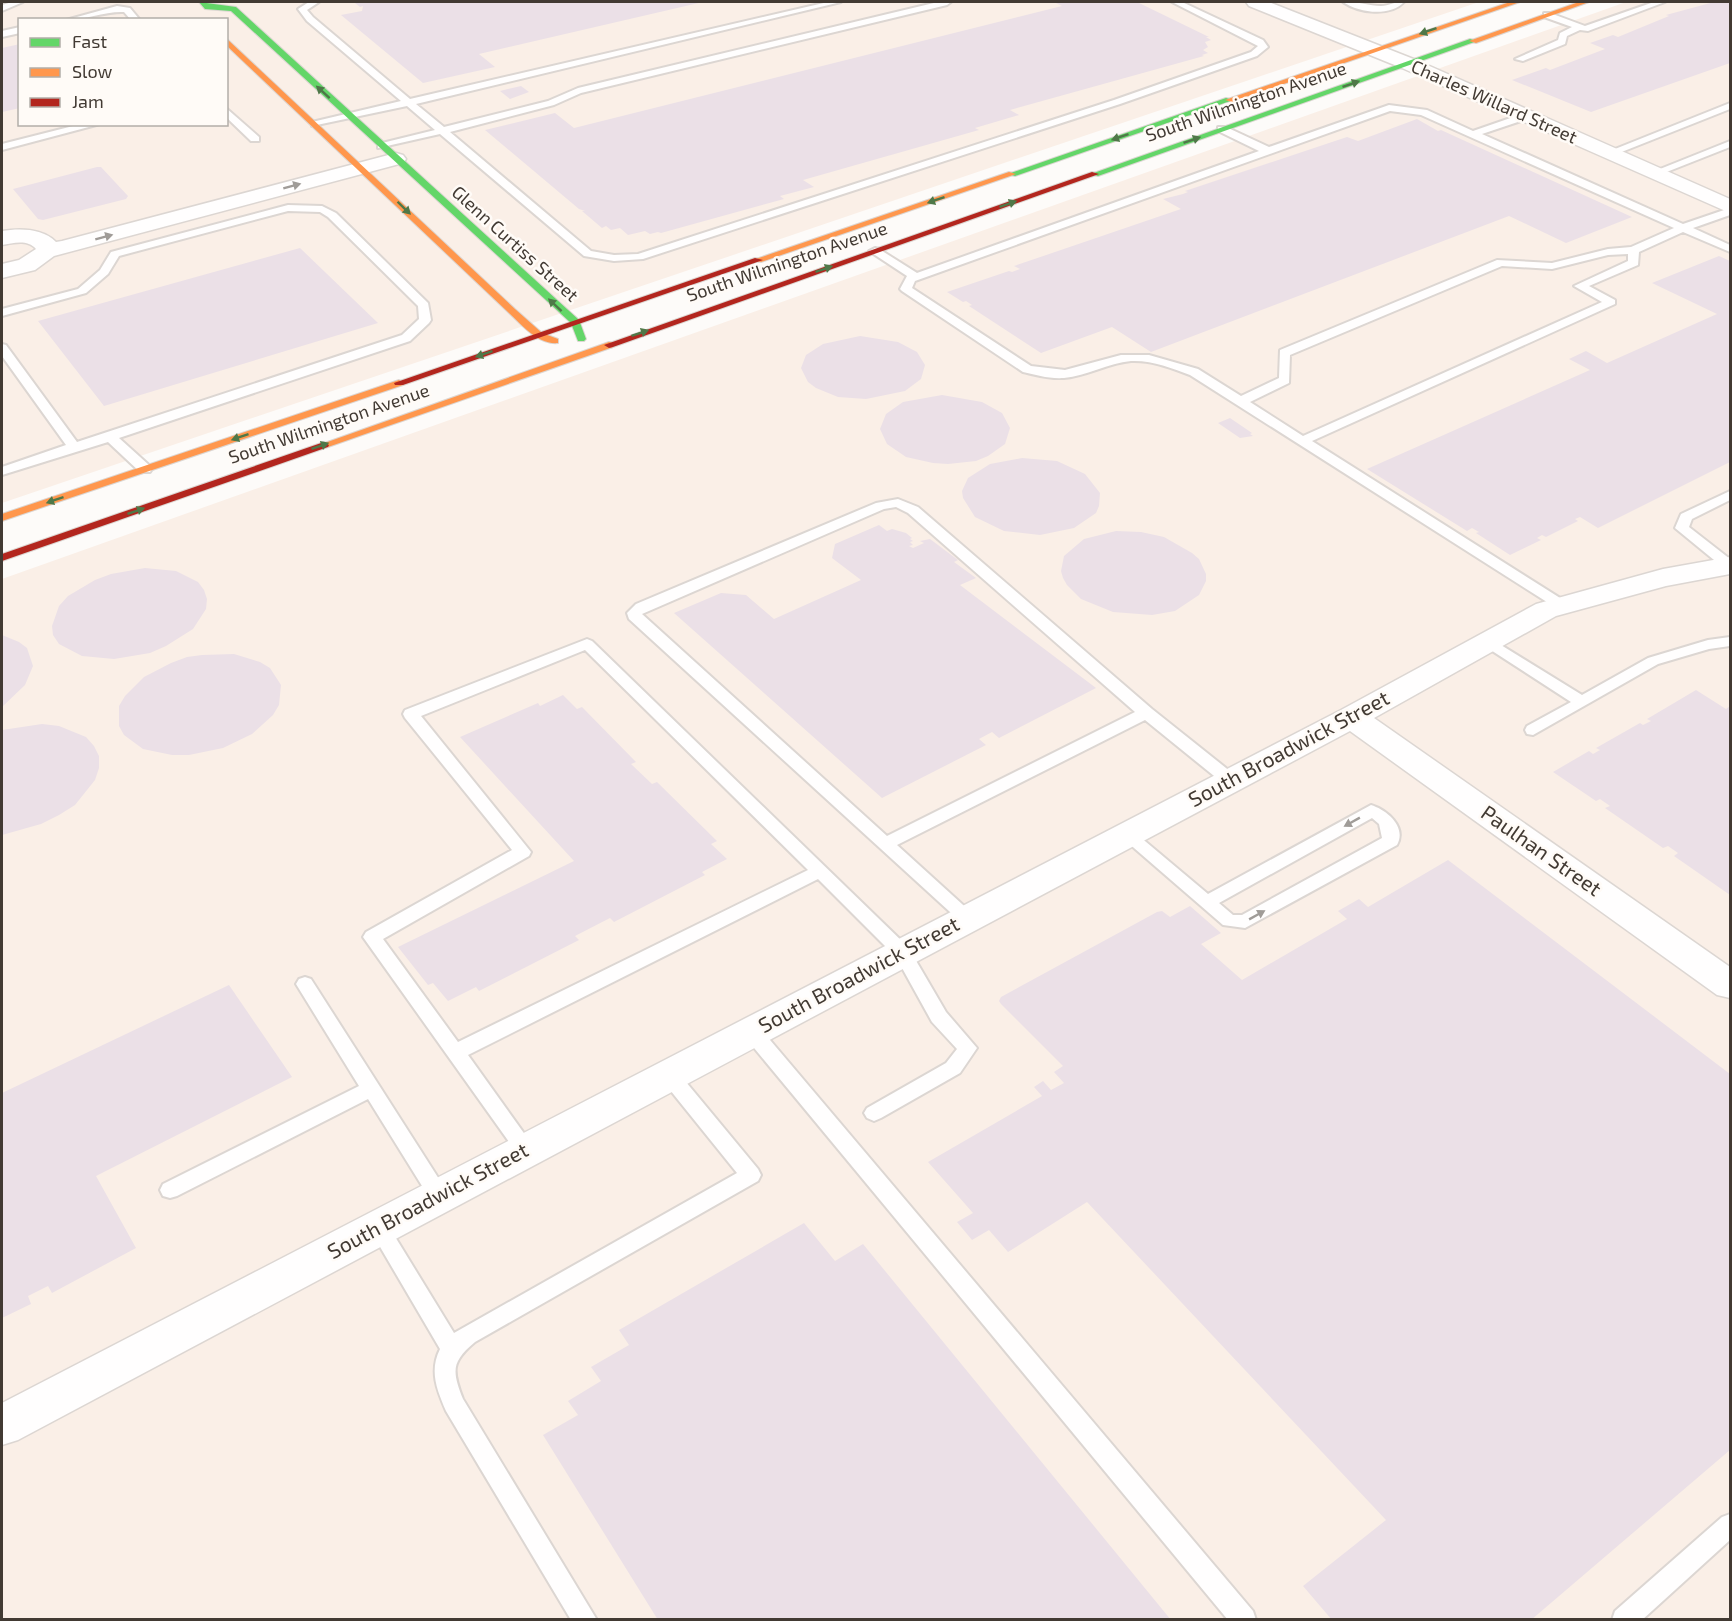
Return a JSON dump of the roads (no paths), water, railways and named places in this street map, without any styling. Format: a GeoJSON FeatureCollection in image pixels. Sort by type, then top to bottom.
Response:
{"type":"FeatureCollection","features":[{"type":"Feature","properties":{"kind":"main road","name":"South Wilmington Avenue"},"geometry":{"type":"LineString","coordinates":[[2,518],[1516,2]]}},
{"type":"Feature","properties":{"kind":"main road","name":"South Wilmington Avenue"},"geometry":{"type":"LineString","coordinates":[[2,558],[1586,2]]}},
{"type":"Feature","properties":{"kind":"main road","name":"Glenn Curtiss Street"},"geometry":{"type":"LineString","coordinates":[[205,9],[233,9],[576,322],[585,352]]}},
{"type":"Feature","properties":{"kind":"main road"},"geometry":{"type":"LineString","coordinates":[[228,42],[539,335],[585,352]]}},
{"type":"Feature","properties":{"kind":"street","name":"Charles Willard Street"},"geometry":{"type":"LineString","coordinates":[[1256,2],[1409,64],[1731,209]]}},
{"type":"Feature","properties":{"kind":"street"},"geometry":{"type":"LineString","coordinates":[[2,238],[21,236],[43,244],[75,245],[389,152]]}},
{"type":"Feature","properties":{"kind":"street"},"geometry":{"type":"LineString","coordinates":[[2,271],[32,263],[42,257],[43,244]]}},
{"type":"Feature","properties":{"kind":"street","name":"South Broadwick Street"},"geometry":{"type":"LineString","coordinates":[[2,1425],[1352,717],[1546,610],[1663,578],[1730,566]]}},
{"type":"Feature","properties":{"kind":"street","name":"Paulhan Street"},"geometry":{"type":"LineString","coordinates":[[1352,717],[1731,985]]}},
{"type":"Feature","properties":{"kind":"lane"},"geometry":{"type":"LineString","coordinates":[[2,8],[20,2]]}},
{"type":"Feature","properties":{"kind":"lane"},"geometry":{"type":"LineString","coordinates":[[315,2],[302,9],[310,19],[588,254],[614,258],[639,257],[1117,102],[1254,54],[1263,47],[1260,42],[1176,2]]}},
{"type":"Feature","properties":{"kind":"lane"},"geometry":{"type":"LineString","coordinates":[[316,124],[837,2]]}},
{"type":"Feature","properties":{"kind":"lane"},"geometry":{"type":"LineString","coordinates":[[389,152],[441,131],[551,103],[578,91],[947,2]]}},
{"type":"Feature","properties":{"kind":"lane"},"geometry":{"type":"LineString","coordinates":[[1347,2],[1381,9],[1391,8],[1400,2]]}},
{"type":"Feature","properties":{"kind":"lane"},"geometry":{"type":"LineString","coordinates":[[1547,15],[1585,29],[1661,2]]}},
{"type":"Feature","properties":{"kind":"lane"},"geometry":{"type":"LineString","coordinates":[[79,18],[117,9],[127,10],[134,18]]}},
{"type":"Feature","properties":{"kind":"lane"},"geometry":{"type":"LineString","coordinates":[[1520,59],[1562,42],[1563,35],[1580,27]]}},
{"type":"Feature","properties":{"kind":"lane"},"geometry":{"type":"LineString","coordinates":[[2,34],[18,30]]}},
{"type":"Feature","properties":{"kind":"lane"},"geometry":{"type":"LineString","coordinates":[[1610,153],[1731,106]]}},
{"type":"Feature","properties":{"kind":"lane"},"geometry":{"type":"LineString","coordinates":[[1563,606],[1194,372],[1166,362],[1142,358],[1122,359],[1071,375],[1047,376],[1027,369],[906,289],[910,279],[1389,108],[1423,112],[1731,249]]}},
{"type":"Feature","properties":{"kind":"lane"},"geometry":{"type":"LineString","coordinates":[[228,113],[255,139]]}},
{"type":"Feature","properties":{"kind":"lane"},"geometry":{"type":"LineString","coordinates":[[1473,134],[1526,116]]}},
{"type":"Feature","properties":{"kind":"lane"},"geometry":{"type":"LineString","coordinates":[[2,147],[87,126]]}},
{"type":"Feature","properties":{"kind":"lane"},"geometry":{"type":"LineString","coordinates":[[1222,129],[1268,152]]}},
{"type":"Feature","properties":{"kind":"lane"},"geometry":{"type":"LineString","coordinates":[[1655,173],[1731,144]]}},
{"type":"Feature","properties":{"kind":"lane"},"geometry":{"type":"LineString","coordinates":[[2,313],[82,291],[104,272],[115,254],[288,208],[322,209],[332,215],[424,304],[425,320],[406,338],[2,471]]}},
{"type":"Feature","properties":{"kind":"lane"},"geometry":{"type":"LineString","coordinates":[[1240,402],[1285,380],[1284,353],[1501,262],[1552,266],[1608,252],[1632,250],[1731,209]]}},
{"type":"Feature","properties":{"kind":"lane"},"geometry":{"type":"LineString","coordinates":[[1302,441],[1611,302],[1580,286],[1634,264],[1632,250]]}},
{"type":"Feature","properties":{"kind":"lane"},"geometry":{"type":"LineString","coordinates":[[875,251],[916,277]]}},
{"type":"Feature","properties":{"kind":"lane"},"geometry":{"type":"LineString","coordinates":[[2,348],[74,447]]}},
{"type":"Feature","properties":{"kind":"lane"},"geometry":{"type":"LineString","coordinates":[[110,437],[145,469]]}},
{"type":"Feature","properties":{"kind":"lane"},"geometry":{"type":"LineString","coordinates":[[1730,566],[1682,528],[1686,517],[1731,495]]}},
{"type":"Feature","properties":{"kind":"lane"},"geometry":{"type":"LineString","coordinates":[[967,918],[636,619],[634,613],[641,607],[881,506],[898,503],[913,510],[1146,713],[1230,780]]}},
{"type":"Feature","properties":{"kind":"lane"},"geometry":{"type":"LineString","coordinates":[[1488,642],[1582,702]]}},
{"type":"Feature","properties":{"kind":"lane"},"geometry":{"type":"LineString","coordinates":[[1533,730],[1653,661],[1708,645],[1731,642]]}},
{"type":"Feature","properties":{"kind":"lane"},"geometry":{"type":"LineString","coordinates":[[526,1150],[372,936],[523,852],[411,714],[587,644],[902,952],[939,1017],[968,1048],[953,1068],[874,1113]]}},
{"type":"Feature","properties":{"kind":"lane"},"geometry":{"type":"LineString","coordinates":[[885,844],[1146,713]]}},
{"type":"Feature","properties":{"kind":"lane"},"geometry":{"type":"LineString","coordinates":[[1127,835],[1229,921],[1245,922],[1391,841],[1390,827],[1382,814],[1371,811],[1207,902]]}},
{"type":"Feature","properties":{"kind":"lane"},"geometry":{"type":"LineString","coordinates":[[456,1052],[820,871]]}},
{"type":"Feature","properties":{"kind":"lane"},"geometry":{"type":"LineString","coordinates":[[305,984],[439,1196]]}},
{"type":"Feature","properties":{"kind":"lane"},"geometry":{"type":"LineString","coordinates":[[752,1032],[1244,1620]]}},
{"type":"Feature","properties":{"kind":"lane"},"geometry":{"type":"LineString","coordinates":[[585,1620],[454,1404],[446,1383],[443,1365],[451,1348],[467,1335],[751,1174],[669,1075]]}},
{"type":"Feature","properties":{"kind":"lane"},"geometry":{"type":"LineString","coordinates":[[170,1190],[371,1089]]}},
{"type":"Feature","properties":{"kind":"lane"},"geometry":{"type":"LineString","coordinates":[[379,1228],[451,1348]]}},
{"type":"Feature","properties":{"kind":"lane"},"geometry":{"type":"LineString","coordinates":[[1624,1620],[1731,1525]]}}]}
